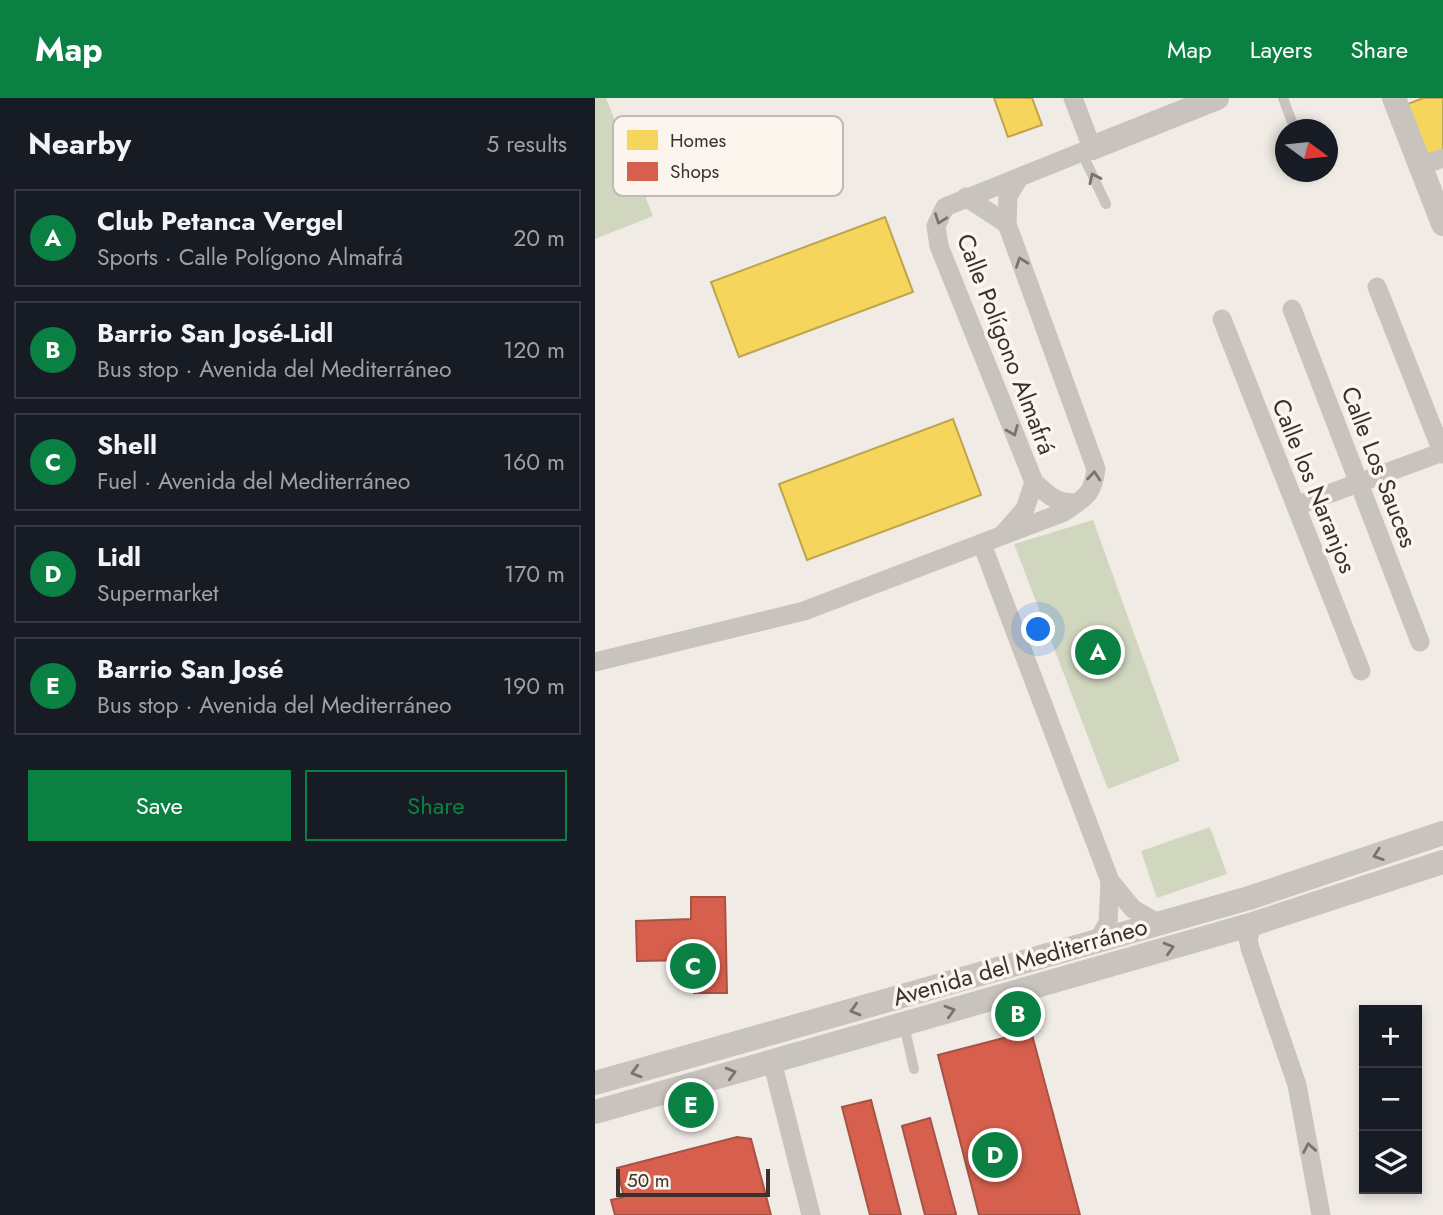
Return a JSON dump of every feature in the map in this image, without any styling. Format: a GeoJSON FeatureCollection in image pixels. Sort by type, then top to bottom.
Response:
{"type":"FeatureCollection","features":[{"type":"Feature","properties":{"kind":"street"},"geometry":{"type":"LineString","coordinates":[[1073,98],[1087,150],[1217,98]]}},
{"type":"Feature","properties":{"kind":"street"},"geometry":{"type":"LineString","coordinates":[[1399,100],[1432,162],[1443,224]]}},
{"type":"Feature","properties":{"kind":"street","name":"Calle Polígono Almafrá"},"geometry":{"type":"LineString","coordinates":[[1077,503],[1063,503],[1053,499],[1034,482],[939,246],[936,226],[945,207],[1087,150]]}},
{"type":"Feature","properties":{"kind":"street","name":"Calle Polígono Almafrá"},"geometry":{"type":"LineString","coordinates":[[595,662],[804,611],[1064,512],[1087,496],[1094,485],[1096,469],[1007,224],[1009,196],[1019,177]]}},
{"type":"Feature","properties":{"kind":"street","name":"Calle Polígono Almafrá"},"geometry":{"type":"LineString","coordinates":[[966,197],[1007,224]]}},
{"type":"Feature","properties":{"kind":"street"},"geometry":{"type":"LineString","coordinates":[[1296,506],[1443,453],[1377,287]]}},
{"type":"Feature","properties":{"kind":"street","name":"Calle Los Sauces"},"geometry":{"type":"LineString","coordinates":[[1292,309],[1420,642]]}},
{"type":"Feature","properties":{"kind":"street","name":"Calle los Naranjos"},"geometry":{"type":"LineString","coordinates":[[1222,319],[1361,671]]}},
{"type":"Feature","properties":{"kind":"street","name":"Calle Polígono Almafrá"},"geometry":{"type":"LineString","coordinates":[[1001,536],[1025,509],[1034,482]]}},
{"type":"Feature","properties":{"kind":"street"},"geometry":{"type":"LineString","coordinates":[[982,544],[1111,881],[1133,909],[1158,923]]}},
{"type":"Feature","properties":{"kind":"street","name":"Avenida del Mediterráneo"},"geometry":{"type":"LineString","coordinates":[[595,1083],[1249,898],[1443,833]]}},
{"type":"Feature","properties":{"kind":"street","name":"Avenida del Mediterráneo"},"geometry":{"type":"LineString","coordinates":[[595,1112],[1253,924],[1443,862]]}},
{"type":"Feature","properties":{"kind":"street"},"geometry":{"type":"LineString","coordinates":[[1098,940],[1108,923],[1111,881]]}},
{"type":"Feature","properties":{"kind":"street"},"geometry":{"type":"LineString","coordinates":[[1253,924],[1248,938],[1249,948],[1297,1085],[1321,1215]]}},
{"type":"Feature","properties":{"kind":"street"},"geometry":{"type":"LineString","coordinates":[[772,1061],[811,1215]]}},
{"type":"Feature","properties":{"kind":"lane"},"geometry":{"type":"LineString","coordinates":[[1283,98],[1291,119]]}},
{"type":"Feature","properties":{"kind":"lane"},"geometry":{"type":"LineString","coordinates":[[1087,150],[1106,204]]}},
{"type":"Feature","properties":{"kind":"lane"},"geometry":{"type":"LineString","coordinates":[[904,1024],[914,1069]]}},
{"type":"Feature","properties":{"kind":"green space"},"geometry":{"type":"Polygon","coordinates":[[[595,98],[606,98],[613,116],[613,196],[645,196],[653,216],[595,239],[595,98]]]}},
{"type":"Feature","properties":{"kind":"green space"},"geometry":{"type":"Polygon","coordinates":[[[1093,520],[1180,761],[1108,789],[1014,544],[1093,520]]]}},
{"type":"Feature","properties":{"kind":"green space"},"geometry":{"type":"Polygon","coordinates":[[[1210,827],[1227,874],[1157,898],[1141,851],[1210,827]]]}},
{"type":"Feature","properties":{"kind":"building: Homes"},"geometry":{"type":"Polygon","coordinates":[[[994,98],[1032,98],[1042,125],[1008,137],[994,98]]]}},
{"type":"Feature","properties":{"kind":"building: Homes"},"geometry":{"type":"Polygon","coordinates":[[[1423,98],[1443,98],[1443,151],[1424,158],[1403,106],[1423,98]]]}},
{"type":"Feature","properties":{"kind":"building: Homes"},"geometry":{"type":"Polygon","coordinates":[[[885,217],[913,292],[739,357],[711,282],[885,217]]]}},
{"type":"Feature","properties":{"kind":"building: Homes"},"geometry":{"type":"Polygon","coordinates":[[[953,419],[981,495],[807,560],[779,484],[953,419]]]}},
{"type":"Feature","properties":{"kind":"building: Shops"},"geometry":{"type":"Polygon","coordinates":[[[691,897],[725,897],[727,993],[694,993],[693,960],[637,961],[636,921],[691,919],[691,897]]]}},
{"type":"Feature","properties":{"kind":"building: Shops"},"geometry":{"type":"Polygon","coordinates":[[[1031,1031],[1080,1215],[979,1215],[938,1055],[1031,1031]]]}},
{"type":"Feature","properties":{"kind":"building: Shops"},"geometry":{"type":"Polygon","coordinates":[[[871,1100],[901,1215],[870,1215],[842,1107],[871,1100]]]}},
{"type":"Feature","properties":{"kind":"building: Shops"},"geometry":{"type":"Polygon","coordinates":[[[930,1118],[956,1214],[952,1215],[925,1215],[902,1126],[930,1118]]]}},
{"type":"Feature","properties":{"kind":"building: Shops"},"geometry":{"type":"Polygon","coordinates":[[[737,1137],[751,1139],[771,1215],[615,1215],[611,1200],[624,1197],[617,1168],[737,1137]]]}},
{"type":"Feature","properties":{"kind":"place","name":"Club Petanca Vergel"},"geometry":{"type":"Point","coordinates":[1098,652]}},
{"type":"Feature","properties":{"kind":"place","name":"Shell"},"geometry":{"type":"Point","coordinates":[693,966]}},
{"type":"Feature","properties":{"kind":"place","name":"Barrio San José-Lidl"},"geometry":{"type":"Point","coordinates":[1018,1014]}},
{"type":"Feature","properties":{"kind":"place","name":"Barrio San José"},"geometry":{"type":"Point","coordinates":[691,1105]}},
{"type":"Feature","properties":{"kind":"place","name":"Lidl"},"geometry":{"type":"Point","coordinates":[995,1155]}}]}
